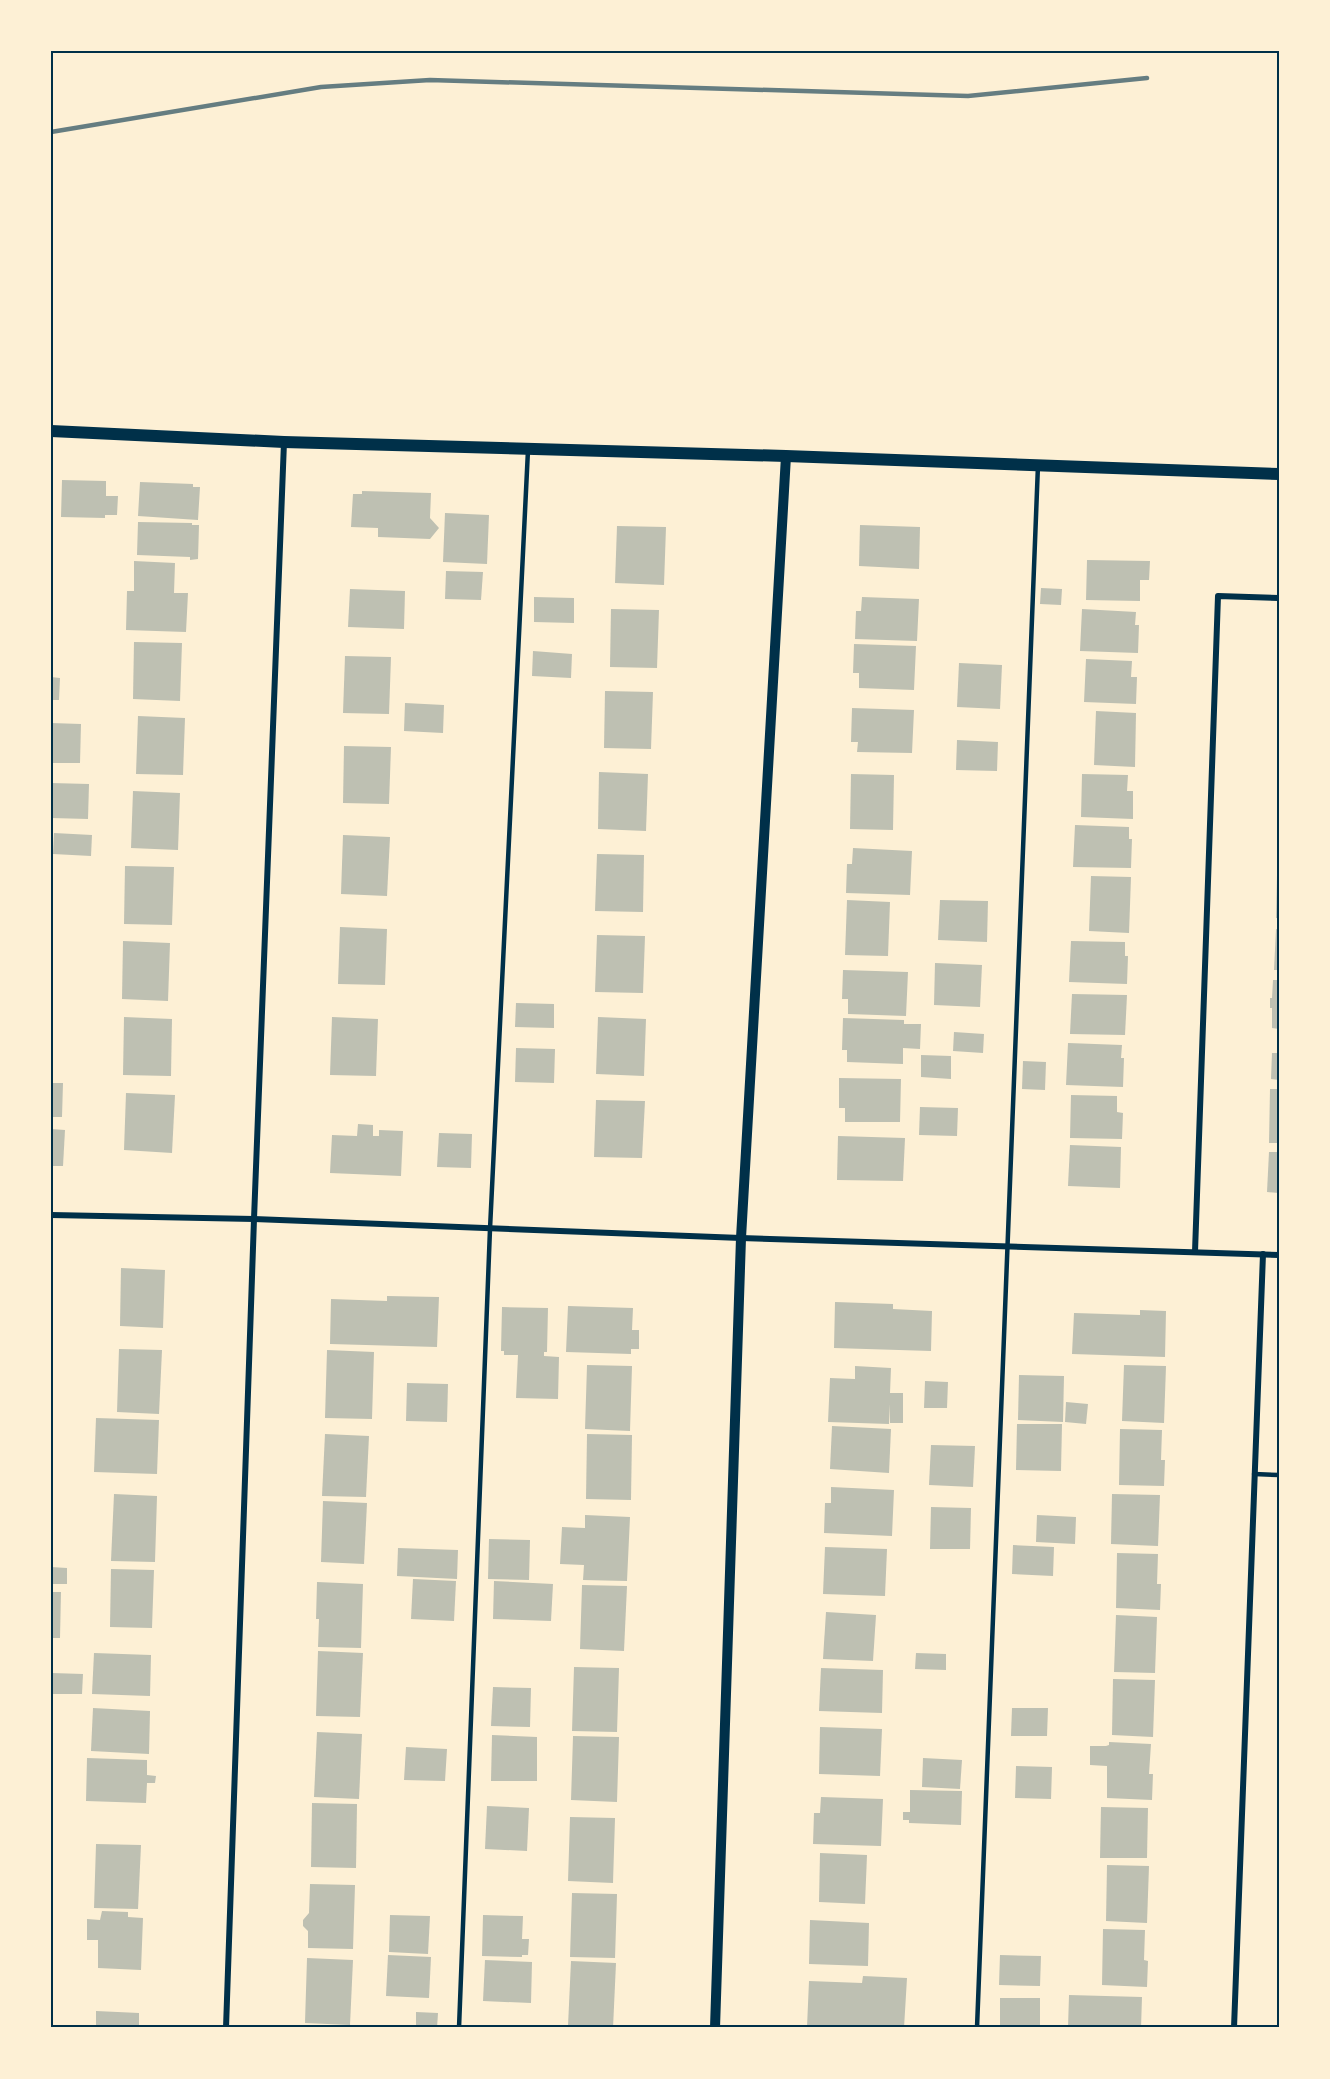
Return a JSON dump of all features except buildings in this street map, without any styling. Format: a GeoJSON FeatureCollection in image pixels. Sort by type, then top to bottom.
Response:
{"type":"FeatureCollection","features":[{"type":"Feature","properties":{"kind":"main road"},"geometry":{"type":"LineString","coordinates":[[51,432],[284,442],[528,447],[1279,474]]}},
{"type":"Feature","properties":{"kind":"street"},"geometry":{"type":"LineString","coordinates":[[226,2028],[284,442]]}},
{"type":"Feature","properties":{"kind":"street"},"geometry":{"type":"LineString","coordinates":[[715,2028],[741,1238],[786,456]]}},
{"type":"Feature","properties":{"kind":"street"},"geometry":{"type":"LineString","coordinates":[[1195,1252],[1218,596],[1279,598]]}},
{"type":"Feature","properties":{"kind":"street"},"geometry":{"type":"LineString","coordinates":[[51,1215],[254,1219],[741,1238],[1279,1255]]}},
{"type":"Feature","properties":{"kind":"street"},"geometry":{"type":"LineString","coordinates":[[1234,2028],[1263,1254]]}},
{"type":"Feature","properties":{"kind":"lane"},"geometry":{"type":"LineString","coordinates":[[459,2028],[490,1229],[528,447]]}},
{"type":"Feature","properties":{"kind":"lane"},"geometry":{"type":"LineString","coordinates":[[977,2028],[1038,465]]}},
{"type":"Feature","properties":{"kind":"lane"},"geometry":{"type":"LineString","coordinates":[[1254,1474],[1279,1475]]}},
{"type":"Feature","properties":{"kind":"railway"},"geometry":{"type":"LineString","coordinates":[[51,132],[321,87],[430,80],[968,96],[1147,78]]}}]}
